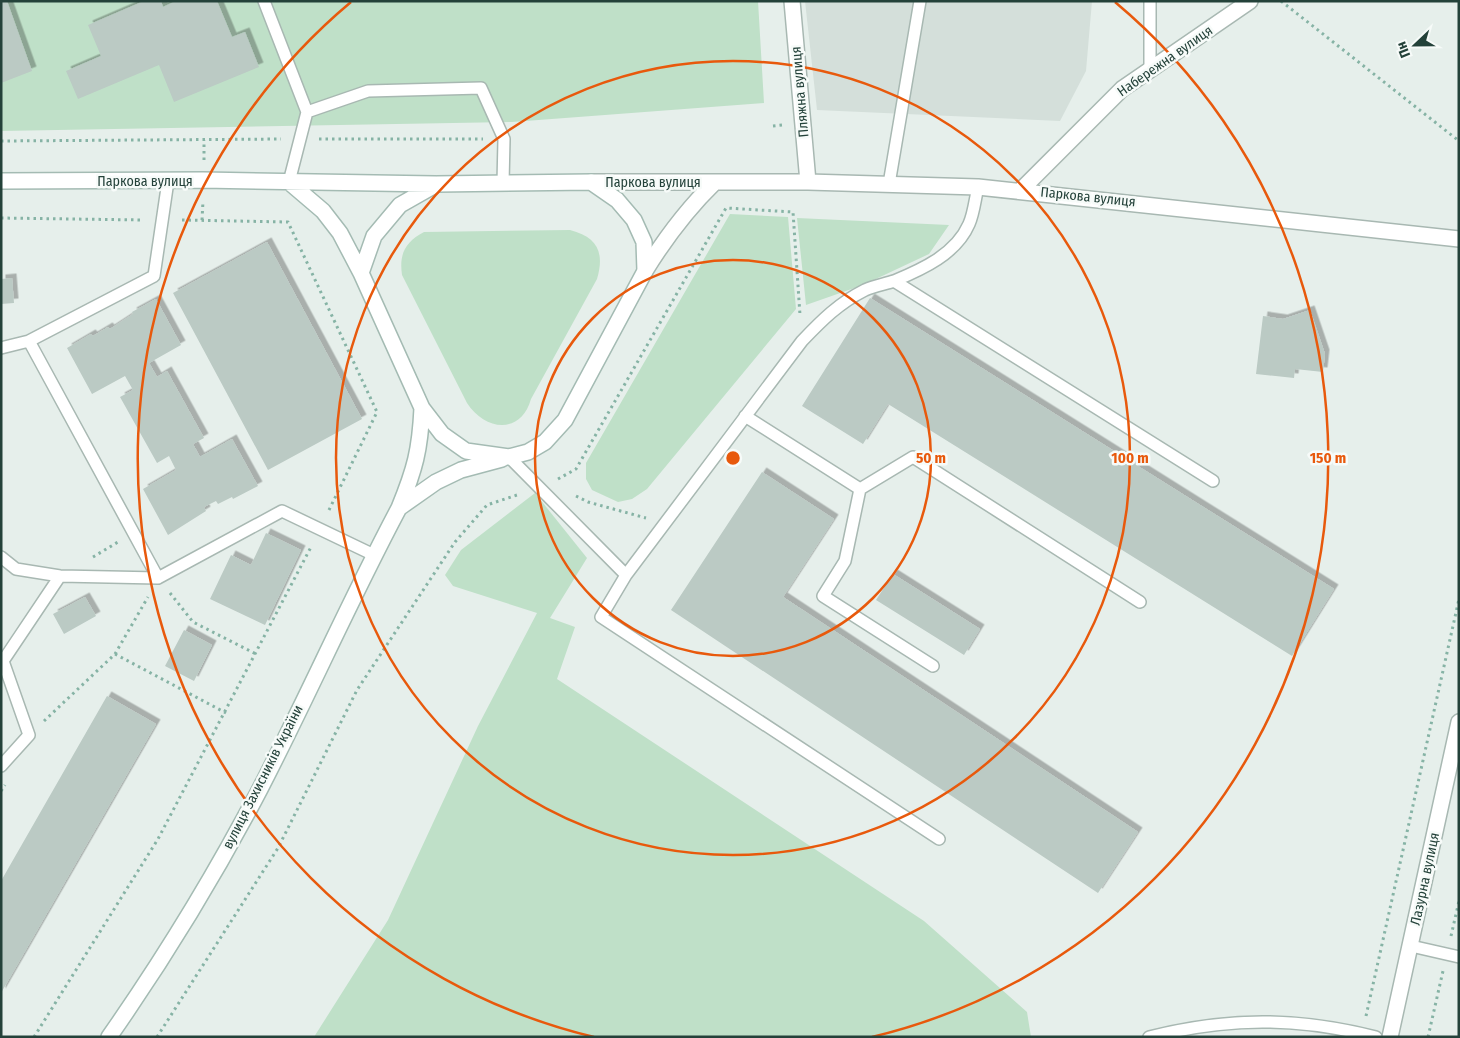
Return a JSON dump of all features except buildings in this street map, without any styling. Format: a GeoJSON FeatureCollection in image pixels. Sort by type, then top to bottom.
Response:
{"type":"FeatureCollection","features":[{"type":"Feature","properties":{"kind":"street","name":"Пляжна вулиця"},"geometry":{"type":"LineString","coordinates":[[792,1],[808,182]]}},
{"type":"Feature","properties":{"kind":"street","name":"Набережна вулиця"},"geometry":{"type":"LineString","coordinates":[[1021,190],[1122,88],[1250,1]]}},
{"type":"Feature","properties":{"kind":"street","name":"Паркова вулиця"},"geometry":{"type":"LineString","coordinates":[[1,181],[437,184],[808,182],[978,187],[1021,190],[1459,239]]}},
{"type":"Feature","properties":{"kind":"street"},"geometry":{"type":"LineString","coordinates":[[289,182],[323,211],[340,233],[361,273],[422,408],[442,434],[466,451],[509,456]]}},
{"type":"Feature","properties":{"kind":"street"},"geometry":{"type":"LineString","coordinates":[[591,182],[617,200],[634,220],[644,242],[644,271]]}},
{"type":"Feature","properties":{"kind":"street","name":"Паркова вулиця"},"geometry":{"type":"LineString","coordinates":[[399,508],[436,482],[461,470],[528,452],[545,442],[565,420],[644,271],[670,231],[691,204],[715,182]]}},
{"type":"Feature","properties":{"kind":"street"},"geometry":{"type":"LineString","coordinates":[[361,273],[374,236],[400,204],[437,184]]}},
{"type":"Feature","properties":{"kind":"street","name":"вулиця Захисників України"},"geometry":{"type":"LineString","coordinates":[[109,1037],[151,977],[192,911],[260,789],[374,555],[399,508],[414,472],[420,442],[422,408]]}},
{"type":"Feature","properties":{"kind":"street","name":"Лазурна вулиця"},"geometry":{"type":"LineString","coordinates":[[1390,1037],[1459,722]]}},
{"type":"Feature","properties":{"kind":"lane"},"geometry":{"type":"LineString","coordinates":[[264,1],[307,112],[289,182]]}},
{"type":"Feature","properties":{"kind":"lane"},"geometry":{"type":"LineString","coordinates":[[889,184],[920,1]]}},
{"type":"Feature","properties":{"kind":"lane"},"geometry":{"type":"LineString","coordinates":[[1150,1],[1150,68]]}},
{"type":"Feature","properties":{"kind":"lane"},"geometry":{"type":"LineString","coordinates":[[307,112],[368,91],[481,88],[504,139],[504,183]]}},
{"type":"Feature","properties":{"kind":"lane"},"geometry":{"type":"LineString","coordinates":[[1,348],[29,341],[154,276],[168,181]]}},
{"type":"Feature","properties":{"kind":"lane"},"geometry":{"type":"LineString","coordinates":[[939,839],[601,617],[626,575],[802,340],[827,314],[844,302],[867,289],[894,281],[944,255],[960,240],[969,223],[978,187]]}},
{"type":"Feature","properties":{"kind":"lane"},"geometry":{"type":"LineString","coordinates":[[894,281],[1213,481]]}},
{"type":"Feature","properties":{"kind":"lane"},"geometry":{"type":"LineString","coordinates":[[29,341],[158,578]]}},
{"type":"Feature","properties":{"kind":"lane"},"geometry":{"type":"LineString","coordinates":[[745,416],[860,489]]}},
{"type":"Feature","properties":{"kind":"lane"},"geometry":{"type":"LineString","coordinates":[[509,456],[626,575]]}},
{"type":"Feature","properties":{"kind":"lane"},"geometry":{"type":"LineString","coordinates":[[933,666],[822,596],[845,561],[860,489],[913,457],[1140,602]]}},
{"type":"Feature","properties":{"kind":"lane"},"geometry":{"type":"LineString","coordinates":[[1,557],[16,569],[60,576],[158,578],[282,511],[374,555]]}},
{"type":"Feature","properties":{"kind":"lane"},"geometry":{"type":"LineString","coordinates":[[1,766],[29,735],[3,661],[60,576]]}},
{"type":"Feature","properties":{"kind":"lane"},"geometry":{"type":"LineString","coordinates":[[1411,946],[1459,957]]}},
{"type":"Feature","properties":{"kind":"lane"},"geometry":{"type":"LineString","coordinates":[[1149,1037],[1186,1028],[1243,1021],[1318,1024],[1376,1037]]}},
{"type":"Feature","properties":{"kind":"path"},"geometry":{"type":"LineString","coordinates":[[1281,1],[1459,141]]}},
{"type":"Feature","properties":{"kind":"path"},"geometry":{"type":"LineString","coordinates":[[1,141],[504,139]]}},
{"type":"Feature","properties":{"kind":"path"},"geometry":{"type":"LineString","coordinates":[[157,1037],[278,848],[357,690],[455,542],[487,504],[540,488],[576,468],[726,208],[793,212],[802,340]]}},
{"type":"Feature","properties":{"kind":"path"},"geometry":{"type":"LineString","coordinates":[[573,495],[588,502],[665,523]]}},
{"type":"Feature","properties":{"kind":"path"},"geometry":{"type":"LineString","coordinates":[[60,576],[134,533]]}},
{"type":"Feature","properties":{"kind":"path"},"geometry":{"type":"LineString","coordinates":[[29,735],[115,654],[158,578],[193,622],[256,654]]}},
{"type":"Feature","properties":{"kind":"path"},"geometry":{"type":"LineString","coordinates":[[1362,1033],[1459,599]]}},
{"type":"Feature","properties":{"kind":"path"},"geometry":{"type":"LineString","coordinates":[[115,654],[226,713]]}},
{"type":"Feature","properties":{"kind":"path"},"geometry":{"type":"LineString","coordinates":[[1,791],[9,778]]}},
{"type":"Feature","properties":{"kind":"shaded area"},"geometry":{"type":"Polygon","coordinates":[[[805,1],[1092,1],[1086,71],[1060,121],[817,110],[805,1]]]}},
{"type":"Feature","properties":{"kind":"green space"},"geometry":{"type":"Polygon","coordinates":[[[1,1],[758,1],[764,103],[512,122],[1,131],[1,1]]]}},
{"type":"Feature","properties":{"kind":"green space"},"geometry":{"type":"Polygon","coordinates":[[[730,214],[788,217],[796,309],[647,489],[632,499],[618,502],[592,490],[586,479],[586,463],[730,214]]]}},
{"type":"Feature","properties":{"kind":"green space"},"geometry":{"type":"Polygon","coordinates":[[[797,218],[949,225],[929,254],[863,285],[806,305],[797,218]]]}},
{"type":"Feature","properties":{"kind":"green space"},"geometry":{"type":"Polygon","coordinates":[[[570,230],[587,237],[597,247],[600,261],[597,279],[526,411],[519,419],[511,423],[493,424],[483,419],[467,403],[402,275],[401,268],[405,249],[412,240],[424,232],[570,230]]]}},
{"type":"Feature","properties":{"kind":"green space"},"geometry":{"type":"Polygon","coordinates":[[[535,493],[587,558],[550,618],[575,627],[557,679],[924,921],[1027,1012],[1031,1037],[314,1037],[388,920],[478,726],[537,613],[453,586],[445,575],[461,550],[535,493]]]}}]}
